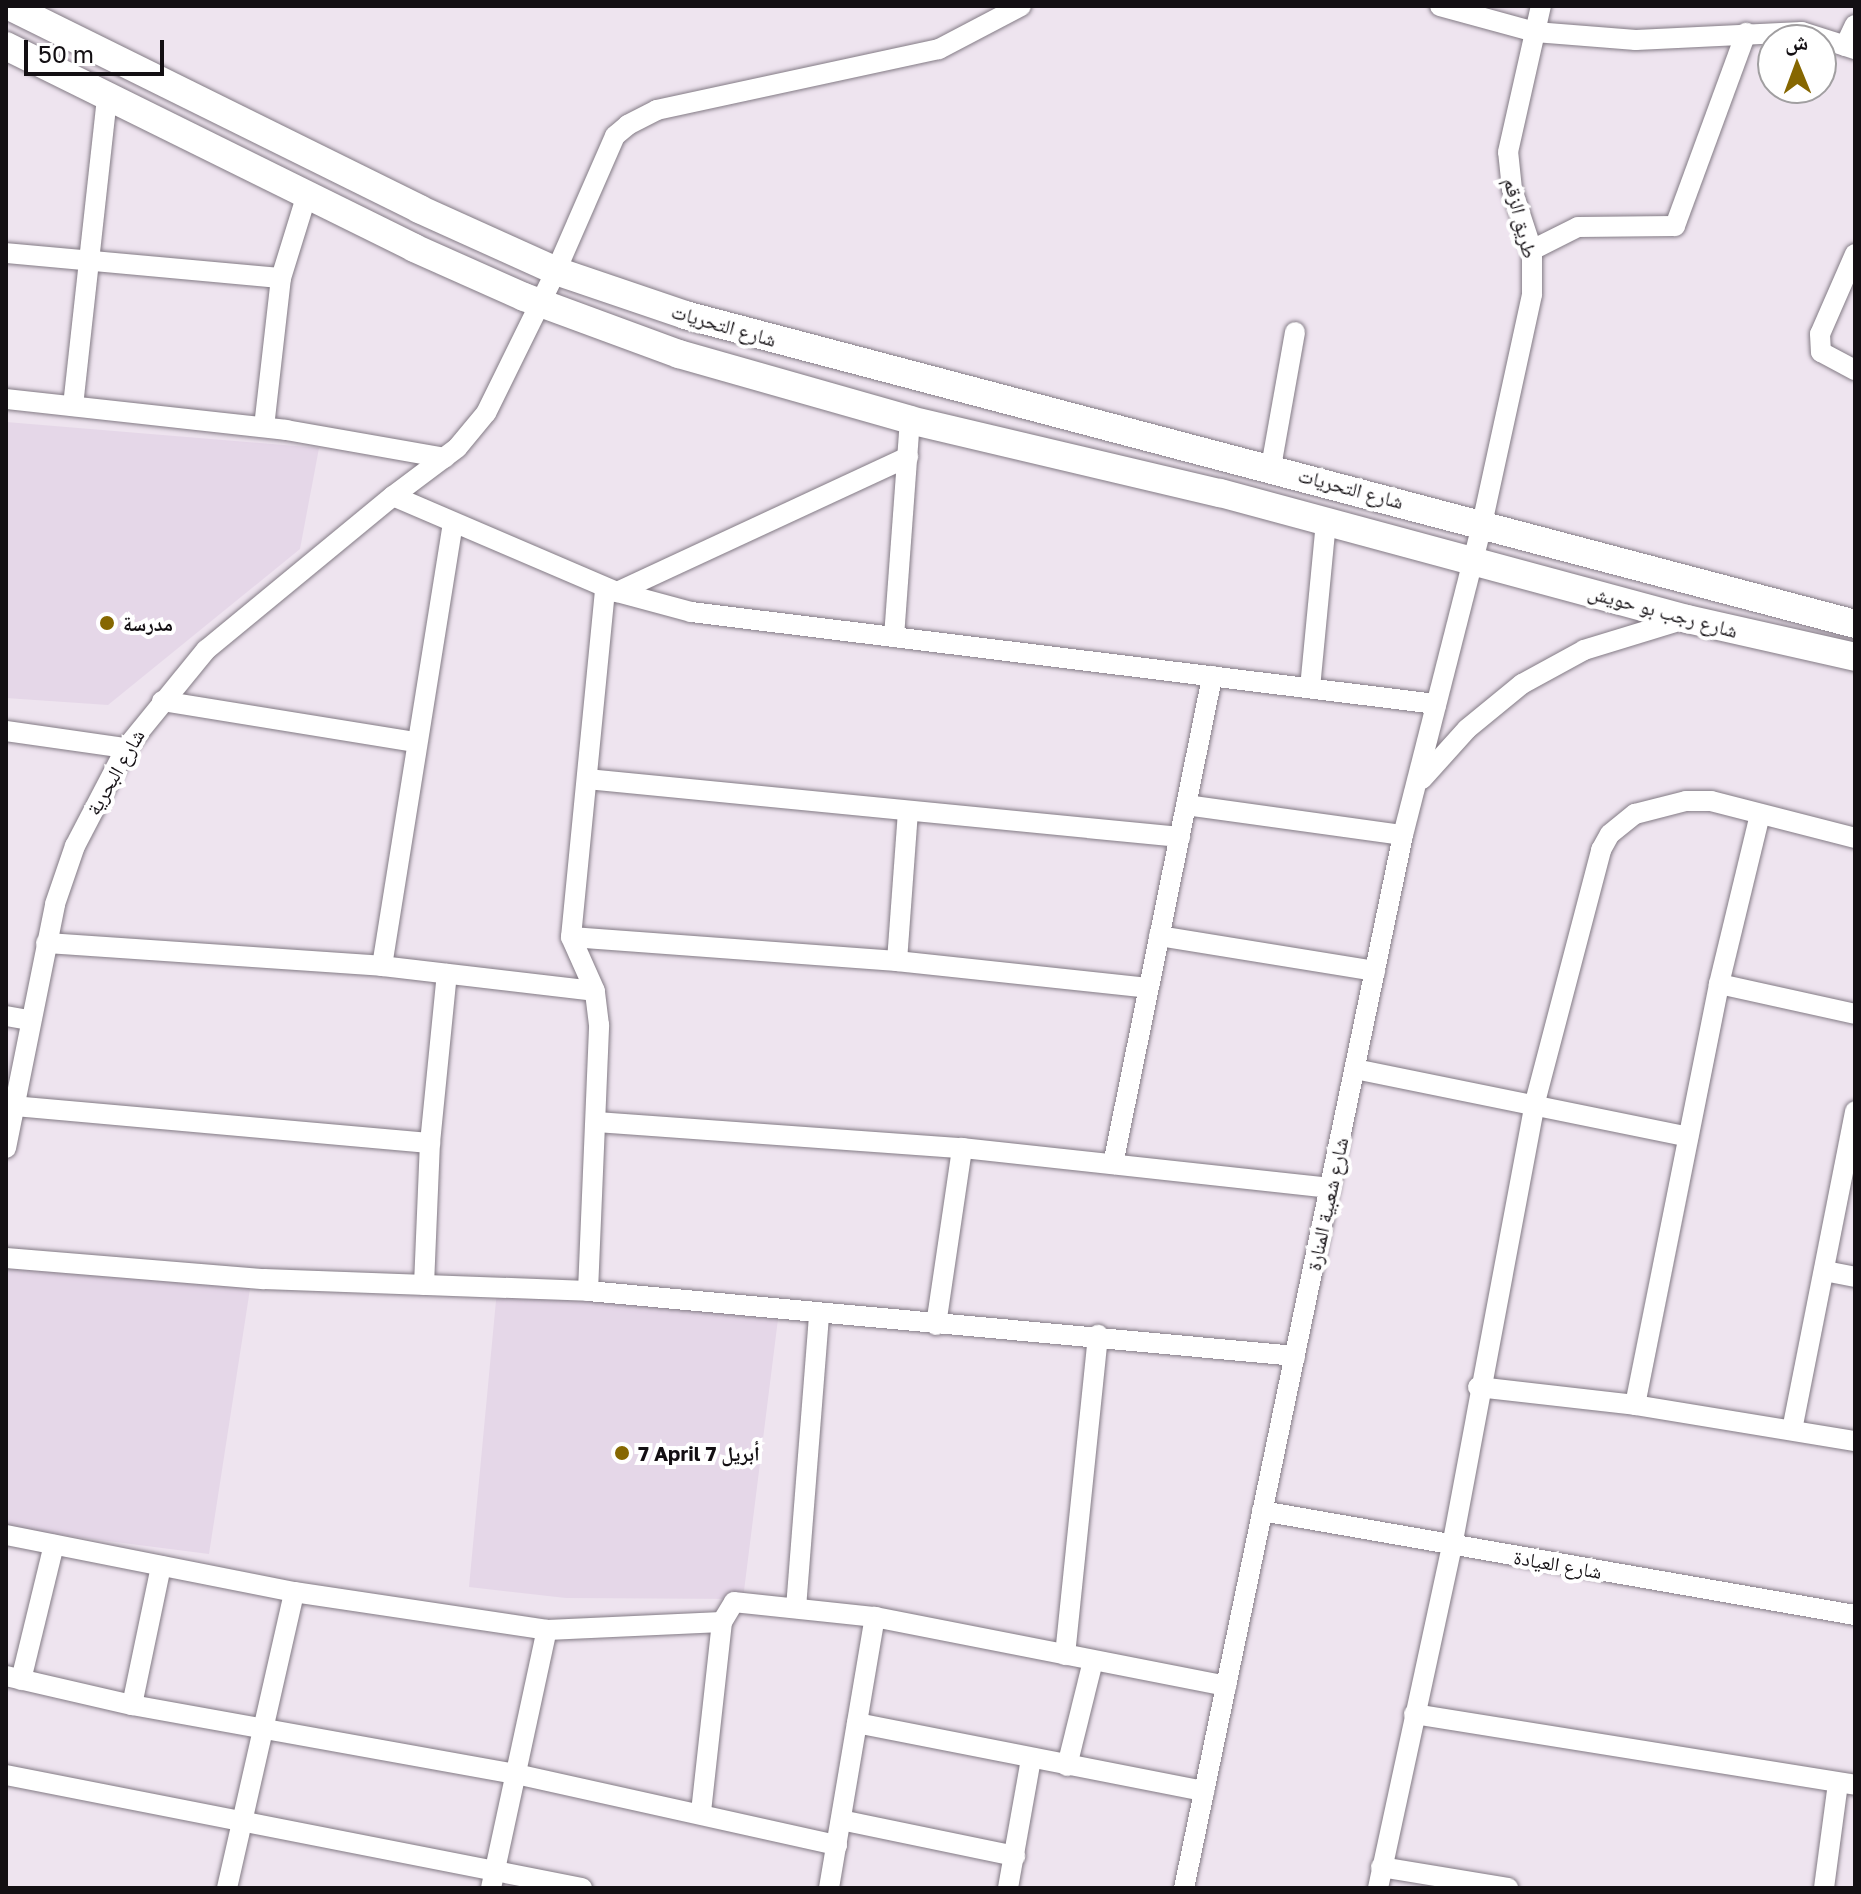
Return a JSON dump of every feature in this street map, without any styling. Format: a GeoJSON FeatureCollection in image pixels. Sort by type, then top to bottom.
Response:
{"type":"FeatureCollection","features":[{"type":"Feature","properties":{"kind":"main road","name":"شارع التحريات"},"geometry":{"type":"LineString","coordinates":[[12,7],[419,209],[556,271],[733,329],[1482,524]]}},
{"type":"Feature","properties":{"kind":"main road","name":"شارع التحريات"},"geometry":{"type":"LineString","coordinates":[[6,46],[307,194],[541,304],[679,354],[910,420],[1472,559]]}},
{"type":"Feature","properties":{"kind":"main road","name":"شارع رجب بو حويش"},"geometry":{"type":"LineString","coordinates":[[1482,524],[1854,624]]}},
{"type":"Feature","properties":{"kind":"main road","name":"شارع رجب بو حويش"},"geometry":{"type":"LineString","coordinates":[[1472,559],[1687,619],[1849,656]]}},
{"type":"Feature","properties":{"kind":"main road"},"geometry":{"type":"LineString","coordinates":[[1849,656],[1854,624]]}},
{"type":"Feature","properties":{"kind":"street","name":"شارع البحرية"},"geometry":{"type":"LineString","coordinates":[[6,1148],[46,943],[75,846],[126,748],[206,650],[393,496],[445,458],[486,413],[541,304],[615,136],[642,116],[912,57],[971,35],[1021,6]]}},
{"type":"Feature","properties":{"kind":"street"},"geometry":{"type":"LineString","coordinates":[[1440,6],[1535,32],[1636,40],[1802,32],[1850,48],[1855,25]]}},
{"type":"Feature","properties":{"kind":"street","name":"طريق الزقم"},"geometry":{"type":"LineString","coordinates":[[1482,524],[1532,294],[1532,250],[1512,189],[1508,152],[1541,6]]}},
{"type":"Feature","properties":{"kind":"street"},"geometry":{"type":"LineString","coordinates":[[1532,250],[1578,227],[1675,226],[1682,219],[1746,33]]}},
{"type":"Feature","properties":{"kind":"street"},"geometry":{"type":"LineString","coordinates":[[73,406],[107,97]]}},
{"type":"Feature","properties":{"kind":"street"},"geometry":{"type":"LineString","coordinates":[[264,427],[281,278],[307,194]]}},
{"type":"Feature","properties":{"kind":"street"},"geometry":{"type":"LineString","coordinates":[[6,253],[281,278]]}},
{"type":"Feature","properties":{"kind":"street"},"geometry":{"type":"LineString","coordinates":[[1855,254],[1820,334],[1821,352],[1855,370]]}},
{"type":"Feature","properties":{"kind":"street"},"geometry":{"type":"LineString","coordinates":[[1271,467],[1295,332]]}},
{"type":"Feature","properties":{"kind":"street"},"geometry":{"type":"LineString","coordinates":[[6,399],[264,427],[445,458]]}},
{"type":"Feature","properties":{"kind":"street"},"geometry":{"type":"LineString","coordinates":[[894,637],[910,420]]}},
{"type":"Feature","properties":{"kind":"street"},"geometry":{"type":"LineString","coordinates":[[611,590],[908,457]]}},
{"type":"Feature","properties":{"kind":"street"},"geometry":{"type":"LineString","coordinates":[[393,496],[611,590],[691,612],[1436,704]]}},
{"type":"Feature","properties":{"kind":"street"},"geometry":{"type":"LineString","coordinates":[[1310,688],[1326,521]]}},
{"type":"Feature","properties":{"kind":"street"},"geometry":{"type":"LineString","coordinates":[[382,966],[453,524]]}},
{"type":"Feature","properties":{"kind":"street","name":"شارع شعبية المنارة"},"geometry":{"type":"LineString","coordinates":[[1184,1888],[1403,835],[1420,782],[1436,704],[1482,524]]}},
{"type":"Feature","properties":{"kind":"street"},"geometry":{"type":"LineString","coordinates":[[588,1291],[599,1025],[595,991],[571,937],[611,590]]}},
{"type":"Feature","properties":{"kind":"street"},"geometry":{"type":"LineString","coordinates":[[1420,782],[1467,729],[1522,684],[1617,636],[1687,619]]}},
{"type":"Feature","properties":{"kind":"street"},"geometry":{"type":"LineString","coordinates":[[1113,1164],[1212,676]]}},
{"type":"Feature","properties":{"kind":"street"},"geometry":{"type":"LineString","coordinates":[[162,701],[416,742]]}},
{"type":"Feature","properties":{"kind":"street"},"geometry":{"type":"LineString","coordinates":[[6,731],[126,748]]}},
{"type":"Feature","properties":{"kind":"street"},"geometry":{"type":"LineString","coordinates":[[587,779],[1180,837]]}},
{"type":"Feature","properties":{"kind":"street"},"geometry":{"type":"LineString","coordinates":[[1378,1888],[1452,1546],[1478,1387],[1534,1106],[1594,866],[1610,834],[1635,814],[1686,801],[1855,838]]}},
{"type":"Feature","properties":{"kind":"street"},"geometry":{"type":"LineString","coordinates":[[1186,805],[1403,835]]}},
{"type":"Feature","properties":{"kind":"street"},"geometry":{"type":"LineString","coordinates":[[897,961],[908,812]]}},
{"type":"Feature","properties":{"kind":"street"},"geometry":{"type":"LineString","coordinates":[[1635,1405],[1719,984],[1760,815]]}},
{"type":"Feature","properties":{"kind":"street"},"geometry":{"type":"LineString","coordinates":[[1159,936],[1375,971]]}},
{"type":"Feature","properties":{"kind":"street"},"geometry":{"type":"LineString","coordinates":[[571,937],[897,961],[1148,988]]}},
{"type":"Feature","properties":{"kind":"street"},"geometry":{"type":"LineString","coordinates":[[46,943],[382,966],[595,991]]}},
{"type":"Feature","properties":{"kind":"street"},"geometry":{"type":"LineString","coordinates":[[424,1285],[430,1143],[447,974]]}},
{"type":"Feature","properties":{"kind":"street"},"geometry":{"type":"LineString","coordinates":[[1719,984],[1855,1014]]}},
{"type":"Feature","properties":{"kind":"street"},"geometry":{"type":"LineString","coordinates":[[6,1016],[29,1020]]}},
{"type":"Feature","properties":{"kind":"street"},"geometry":{"type":"LineString","coordinates":[[1355,1069],[1688,1137]]}},
{"type":"Feature","properties":{"kind":"street"},"geometry":{"type":"LineString","coordinates":[[14,1106],[430,1143]]}},
{"type":"Feature","properties":{"kind":"street"},"geometry":{"type":"LineString","coordinates":[[1792,1430],[1855,1111]]}},
{"type":"Feature","properties":{"kind":"street"},"geometry":{"type":"LineString","coordinates":[[596,1122],[962,1148],[1330,1188]]}},
{"type":"Feature","properties":{"kind":"street"},"geometry":{"type":"LineString","coordinates":[[936,1325],[962,1148]]}},
{"type":"Feature","properties":{"kind":"street"},"geometry":{"type":"LineString","coordinates":[[6,1258],[264,1279],[588,1291],[936,1325],[1098,1335],[1295,1356]]}},
{"type":"Feature","properties":{"kind":"street"},"geometry":{"type":"LineString","coordinates":[[1825,1271],[1855,1277]]}},
{"type":"Feature","properties":{"kind":"street"},"geometry":{"type":"LineString","coordinates":[[796,1608],[819,1314]]}},
{"type":"Feature","properties":{"kind":"street"},"geometry":{"type":"LineString","coordinates":[[1065,1655],[1098,1335]]}},
{"type":"Feature","properties":{"kind":"street"},"geometry":{"type":"LineString","coordinates":[[1478,1387],[1635,1405],[1855,1441]]}},
{"type":"Feature","properties":{"kind":"street","name":"شارع العيادة"},"geometry":{"type":"LineString","coordinates":[[1262,1511],[1855,1615]]}},
{"type":"Feature","properties":{"kind":"street"},"geometry":{"type":"LineString","coordinates":[[6,1535],[294,1592],[547,1630],[722,1622]]}},
{"type":"Feature","properties":{"kind":"street"},"geometry":{"type":"LineString","coordinates":[[54,1545],[14,1678],[132,1705],[516,1774],[701,1812],[837,1845]]}},
{"type":"Feature","properties":{"kind":"street"},"geometry":{"type":"LineString","coordinates":[[132,1705],[161,1566]]}},
{"type":"Feature","properties":{"kind":"street"},"geometry":{"type":"LineString","coordinates":[[227,1888],[294,1592]]}},
{"type":"Feature","properties":{"kind":"street"},"geometry":{"type":"LineString","coordinates":[[701,1812],[722,1622],[734,1602],[875,1617],[1226,1686]]}},
{"type":"Feature","properties":{"kind":"street"},"geometry":{"type":"LineString","coordinates":[[829,1888],[875,1617]]}},
{"type":"Feature","properties":{"kind":"street"},"geometry":{"type":"LineString","coordinates":[[493,1879],[547,1630]]}},
{"type":"Feature","properties":{"kind":"street"},"geometry":{"type":"LineString","coordinates":[[1067,1766],[1093,1661]]}},
{"type":"Feature","properties":{"kind":"street"},"geometry":{"type":"LineString","coordinates":[[1414,1714],[1846,1784],[1824,1888]]}},
{"type":"Feature","properties":{"kind":"street"},"geometry":{"type":"LineString","coordinates":[[857,1723],[1204,1791]]}},
{"type":"Feature","properties":{"kind":"street"},"geometry":{"type":"LineString","coordinates":[[1008,1888],[1031,1759]]}},
{"type":"Feature","properties":{"kind":"street"},"geometry":{"type":"LineString","coordinates":[[6,1775],[240,1820],[493,1879],[582,1888]]}},
{"type":"Feature","properties":{"kind":"street"},"geometry":{"type":"LineString","coordinates":[[841,1820],[1015,1856]]}},
{"type":"Feature","properties":{"kind":"street"},"geometry":{"type":"LineString","coordinates":[[1381,1867],[1508,1888]]}},
{"type":"Feature","properties":{"kind":"shaded area","name":"مدرسة"},"geometry":{"type":"Polygon","coordinates":[[[6,422],[319,448],[300,549],[108,705],[6,698],[6,422]]]}},
{"type":"Feature","properties":{"kind":"shaded area"},"geometry":{"type":"Polygon","coordinates":[[[6,1259],[252,1276],[209,1554],[6,1528],[6,1259]]]}},
{"type":"Feature","properties":{"kind":"shaded area","name":"7 April 7 أبريل"},"geometry":{"type":"Polygon","coordinates":[[[497,1290],[778,1319],[743,1599],[566,1598],[469,1587],[497,1290]]]}},
{"type":"Feature","properties":{"kind":"place","name":"مدرسة"},"geometry":{"type":"Point","coordinates":[107,623]}},
{"type":"Feature","properties":{"kind":"place","name":"7 April 7 أبريل"},"geometry":{"type":"Point","coordinates":[622,1453]}}]}
